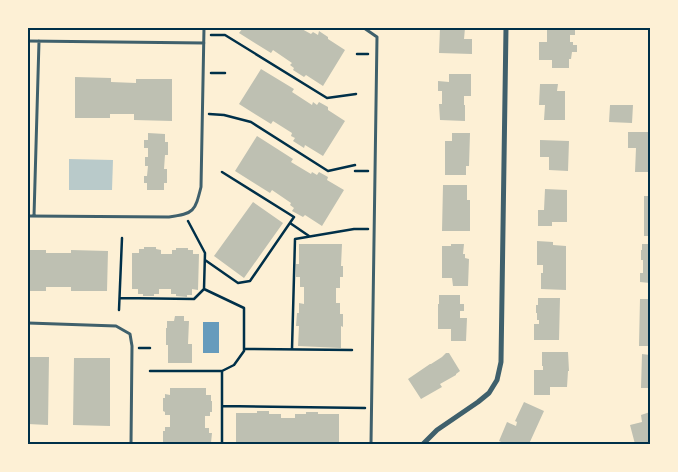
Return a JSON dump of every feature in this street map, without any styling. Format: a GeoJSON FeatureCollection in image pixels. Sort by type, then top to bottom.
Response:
{"type":"FeatureCollection","features":[{"type":"Feature","properties":{"kind":"street"},"geometry":{"type":"LineString","coordinates":[[423,444],[437,430],[490,392],[497,380],[501,362],[506,28]]}},
{"type":"Feature","properties":{"kind":"lane"},"geometry":{"type":"LineString","coordinates":[[28,216],[169,217],[185,215],[197,206],[202,188],[204,28]]}},
{"type":"Feature","properties":{"kind":"lane"},"geometry":{"type":"LineString","coordinates":[[364,28],[377,37],[371,444]]}},
{"type":"Feature","properties":{"kind":"lane"},"geometry":{"type":"LineString","coordinates":[[28,41],[204,43]]}},
{"type":"Feature","properties":{"kind":"lane"},"geometry":{"type":"LineString","coordinates":[[34,216],[39,41]]}},
{"type":"Feature","properties":{"kind":"lane"},"geometry":{"type":"LineString","coordinates":[[28,323],[116,326],[130,334],[132,346],[131,444]]}},
{"type":"Feature","properties":{"kind":"path"},"geometry":{"type":"LineString","coordinates":[[204,34],[226,35],[327,98],[356,94]]}},
{"type":"Feature","properties":{"kind":"path"},"geometry":{"type":"LineString","coordinates":[[357,54],[377,54]]}},
{"type":"Feature","properties":{"kind":"path"},"geometry":{"type":"LineString","coordinates":[[204,73],[225,73]]}},
{"type":"Feature","properties":{"kind":"path"},"geometry":{"type":"LineString","coordinates":[[203,114],[224,115],[251,122],[328,171],[355,166]]}},
{"type":"Feature","properties":{"kind":"path"},"geometry":{"type":"LineString","coordinates":[[355,171],[375,171]]}},
{"type":"Feature","properties":{"kind":"path"},"geometry":{"type":"LineString","coordinates":[[205,260],[238,283],[250,281],[294,217],[222,172]]}},
{"type":"Feature","properties":{"kind":"path"},"geometry":{"type":"LineString","coordinates":[[120,298],[194,299],[204,289],[205,253],[185,215]]}},
{"type":"Feature","properties":{"kind":"path"},"geometry":{"type":"LineString","coordinates":[[290,223],[310,237]]}},
{"type":"Feature","properties":{"kind":"path"},"geometry":{"type":"LineString","coordinates":[[292,349],[295,239],[354,229],[374,229]]}},
{"type":"Feature","properties":{"kind":"path"},"geometry":{"type":"LineString","coordinates":[[119,310],[122,238]]}},
{"type":"Feature","properties":{"kind":"path"},"geometry":{"type":"LineString","coordinates":[[150,371],[222,371],[234,365],[242,356],[244,349],[244,308],[204,289]]}},
{"type":"Feature","properties":{"kind":"path"},"geometry":{"type":"LineString","coordinates":[[244,349],[352,350]]}},
{"type":"Feature","properties":{"kind":"path"},"geometry":{"type":"LineString","coordinates":[[222,371],[222,444]]}},
{"type":"Feature","properties":{"kind":"path"},"geometry":{"type":"LineString","coordinates":[[222,406],[372,408]]}},
{"type":"Feature","properties":{"kind":"shaded area"},"geometry":{"type":"Polygon","coordinates":[[[69,159],[113,160],[112,190],[69,190],[69,159]]]}},
{"type":"Feature","properties":{"kind":"water"},"geometry":{"type":"Polygon","coordinates":[[[203,322],[219,322],[219,353],[203,353],[203,322]]]}},
{"type":"Feature","properties":{"kind":"building"},"geometry":{"type":"Polygon","coordinates":[[[243,28],[300,28],[311,34],[313,32],[318,35],[319,31],[345,50],[323,86],[306,75],[304,77],[293,70],[294,68],[290,65],[292,63],[273,50],[271,53],[239,33],[243,28]]]}},
{"type":"Feature","properties":{"kind":"building"},"geometry":{"type":"Polygon","coordinates":[[[440,28],[465,28],[464,39],[472,39],[472,54],[439,53],[440,28]]]}},
{"type":"Feature","properties":{"kind":"building"},"geometry":{"type":"Polygon","coordinates":[[[547,28],[575,28],[575,35],[570,35],[570,42],[573,42],[573,45],[577,45],[577,52],[572,52],[571,59],[569,59],[569,68],[552,68],[552,60],[539,60],[539,42],[547,42],[547,28]]]}},
{"type":"Feature","properties":{"kind":"building"},"geometry":{"type":"Polygon","coordinates":[[[648,28],[650,28],[650,62],[648,62],[648,28]]]}},
{"type":"Feature","properties":{"kind":"building"},"geometry":{"type":"Polygon","coordinates":[[[261,69],[294,89],[292,92],[312,105],[313,102],[317,105],[319,102],[345,121],[323,156],[305,145],[304,148],[293,141],[295,138],[291,136],[292,133],[273,121],[271,124],[239,104],[261,69]]]}},
{"type":"Feature","properties":{"kind":"building"},"geometry":{"type":"Polygon","coordinates":[[[449,74],[471,74],[471,96],[464,96],[465,121],[440,120],[439,104],[442,104],[442,91],[438,91],[438,81],[449,82],[449,74]]]}},
{"type":"Feature","properties":{"kind":"building"},"geometry":{"type":"Polygon","coordinates":[[[75,77],[111,78],[111,82],[136,83],[136,79],[172,79],[172,121],[134,120],[134,114],[110,114],[110,118],[75,118],[75,77]]]}},
{"type":"Feature","properties":{"kind":"building"},"geometry":{"type":"Polygon","coordinates":[[[540,84],[558,84],[557,91],[565,91],[565,120],[544,120],[545,105],[539,105],[540,84]]]}},
{"type":"Feature","properties":{"kind":"building"},"geometry":{"type":"Polygon","coordinates":[[[610,105],[633,105],[632,123],[609,122],[610,105]]]}},
{"type":"Feature","properties":{"kind":"building"},"geometry":{"type":"Polygon","coordinates":[[[628,132],[650,132],[650,172],[635,172],[636,148],[628,148],[628,132]]]}},
{"type":"Feature","properties":{"kind":"building"},"geometry":{"type":"Polygon","coordinates":[[[148,133],[165,134],[165,142],[168,142],[168,155],[165,155],[164,169],[167,169],[167,183],[164,183],[164,190],[147,190],[147,183],[144,183],[144,176],[147,176],[148,166],[145,166],[145,157],[148,157],[148,148],[144,148],[144,140],[148,140],[148,133]]]}},
{"type":"Feature","properties":{"kind":"building"},"geometry":{"type":"Polygon","coordinates":[[[452,133],[470,133],[469,166],[466,166],[466,175],[445,175],[445,141],[452,141],[452,133]]]}},
{"type":"Feature","properties":{"kind":"building"},"geometry":{"type":"Polygon","coordinates":[[[257,136],[293,159],[291,162],[311,174],[312,172],[317,175],[319,172],[328,177],[327,180],[344,190],[322,226],[305,215],[303,217],[292,211],[294,208],[290,205],[291,203],[272,190],[270,193],[235,171],[257,136]]]}},
{"type":"Feature","properties":{"kind":"building"},"geometry":{"type":"Polygon","coordinates":[[[540,140],[569,141],[568,171],[549,170],[549,157],[540,157],[540,140]]]}},
{"type":"Feature","properties":{"kind":"building"},"geometry":{"type":"Polygon","coordinates":[[[443,185],[467,185],[467,200],[470,200],[470,231],[442,231],[443,185]]]}},
{"type":"Feature","properties":{"kind":"building"},"geometry":{"type":"Polygon","coordinates":[[[545,189],[567,190],[567,222],[552,222],[552,226],[538,226],[538,210],[544,210],[545,189]]]}},
{"type":"Feature","properties":{"kind":"building"},"geometry":{"type":"Polygon","coordinates":[[[644,196],[650,196],[650,236],[644,236],[644,196]]]}},
{"type":"Feature","properties":{"kind":"building"},"geometry":{"type":"Polygon","coordinates":[[[253,202],[283,223],[244,278],[214,256],[253,202]]]}},
{"type":"Feature","properties":{"kind":"building"},"geometry":{"type":"Polygon","coordinates":[[[537,241],[553,242],[553,245],[566,246],[566,290],[541,289],[543,265],[537,265],[537,241]]]}},
{"type":"Feature","properties":{"kind":"building"},"geometry":{"type":"Polygon","coordinates":[[[299,244],[342,244],[341,266],[343,266],[343,277],[340,277],[340,288],[336,288],[336,303],[340,303],[340,314],[343,314],[341,348],[298,346],[299,326],[296,326],[297,313],[299,313],[299,303],[304,304],[304,287],[300,287],[300,277],[296,277],[296,264],[299,264],[299,244]]]}},
{"type":"Feature","properties":{"kind":"building"},"geometry":{"type":"Polygon","coordinates":[[[451,244],[464,244],[463,254],[465,254],[465,258],[469,259],[468,286],[453,286],[452,278],[442,278],[442,246],[451,246],[451,244]]]}},
{"type":"Feature","properties":{"kind":"building"},"geometry":{"type":"Polygon","coordinates":[[[642,244],[650,244],[650,283],[640,282],[640,273],[643,273],[643,260],[641,260],[642,244]]]}},
{"type":"Feature","properties":{"kind":"building"},"geometry":{"type":"Polygon","coordinates":[[[144,247],[156,247],[156,249],[161,250],[161,254],[172,254],[172,250],[176,250],[176,248],[188,248],[188,250],[193,250],[193,254],[199,254],[198,290],[192,289],[192,295],[187,295],[187,297],[171,294],[171,289],[159,289],[159,294],[154,294],[154,296],[138,294],[138,289],[132,289],[132,253],[139,253],[139,249],[144,249],[144,247]]]}},
{"type":"Feature","properties":{"kind":"building"},"geometry":{"type":"Polygon","coordinates":[[[28,250],[46,250],[46,253],[71,253],[71,250],[108,251],[107,291],[71,291],[71,287],[46,287],[46,291],[28,291],[28,250]]]}},
{"type":"Feature","properties":{"kind":"building"},"geometry":{"type":"Polygon","coordinates":[[[439,295],[460,295],[460,304],[464,304],[464,311],[460,311],[460,318],[467,318],[466,341],[451,341],[451,329],[438,329],[439,295]]]}},
{"type":"Feature","properties":{"kind":"building"},"geometry":{"type":"Polygon","coordinates":[[[538,298],[560,298],[559,340],[534,340],[534,324],[539,324],[536,313],[538,298]]]}},
{"type":"Feature","properties":{"kind":"building"},"geometry":{"type":"Polygon","coordinates":[[[640,299],[650,299],[650,346],[639,346],[640,299]]]}},
{"type":"Feature","properties":{"kind":"building"},"geometry":{"type":"Polygon","coordinates":[[[175,316],[184,316],[184,321],[189,321],[188,344],[192,344],[192,363],[168,363],[168,345],[166,345],[167,321],[174,321],[175,316]]]}},
{"type":"Feature","properties":{"kind":"building"},"geometry":{"type":"Polygon","coordinates":[[[542,352],[568,352],[569,371],[567,387],[550,387],[550,395],[534,395],[534,370],[543,370],[542,352]]]}},
{"type":"Feature","properties":{"kind":"building"},"geometry":{"type":"Polygon","coordinates":[[[446,353],[449,353],[460,371],[440,384],[442,387],[421,399],[408,379],[446,353]]]}},
{"type":"Feature","properties":{"kind":"building"},"geometry":{"type":"Polygon","coordinates":[[[642,354],[650,355],[650,388],[641,388],[642,354]]]}},
{"type":"Feature","properties":{"kind":"building"},"geometry":{"type":"Polygon","coordinates":[[[28,357],[49,357],[48,425],[28,424],[28,357]]]}},
{"type":"Feature","properties":{"kind":"building"},"geometry":{"type":"Polygon","coordinates":[[[74,358],[110,358],[110,426],[73,425],[74,358]]]}},
{"type":"Feature","properties":{"kind":"building"},"geometry":{"type":"Polygon","coordinates":[[[170,388],[206,388],[206,395],[211,395],[212,401],[212,412],[210,412],[210,416],[205,416],[205,428],[209,428],[209,433],[212,433],[211,443],[163,443],[163,431],[165,431],[165,427],[170,427],[170,415],[165,415],[163,411],[163,398],[165,398],[165,394],[170,395],[170,388]]]}},
{"type":"Feature","properties":{"kind":"building"},"geometry":{"type":"Polygon","coordinates":[[[524,402],[544,411],[529,444],[506,444],[499,441],[507,422],[516,426],[517,422],[515,421],[524,402]]]}},
{"type":"Feature","properties":{"kind":"building"},"geometry":{"type":"Polygon","coordinates":[[[257,411],[281,414],[281,418],[295,418],[295,414],[306,414],[306,412],[339,414],[339,444],[236,444],[236,413],[257,413],[257,411]]]}},
{"type":"Feature","properties":{"kind":"building"},"geometry":{"type":"Polygon","coordinates":[[[650,412],[650,444],[635,444],[630,425],[642,422],[641,415],[650,412]]]}}]}
